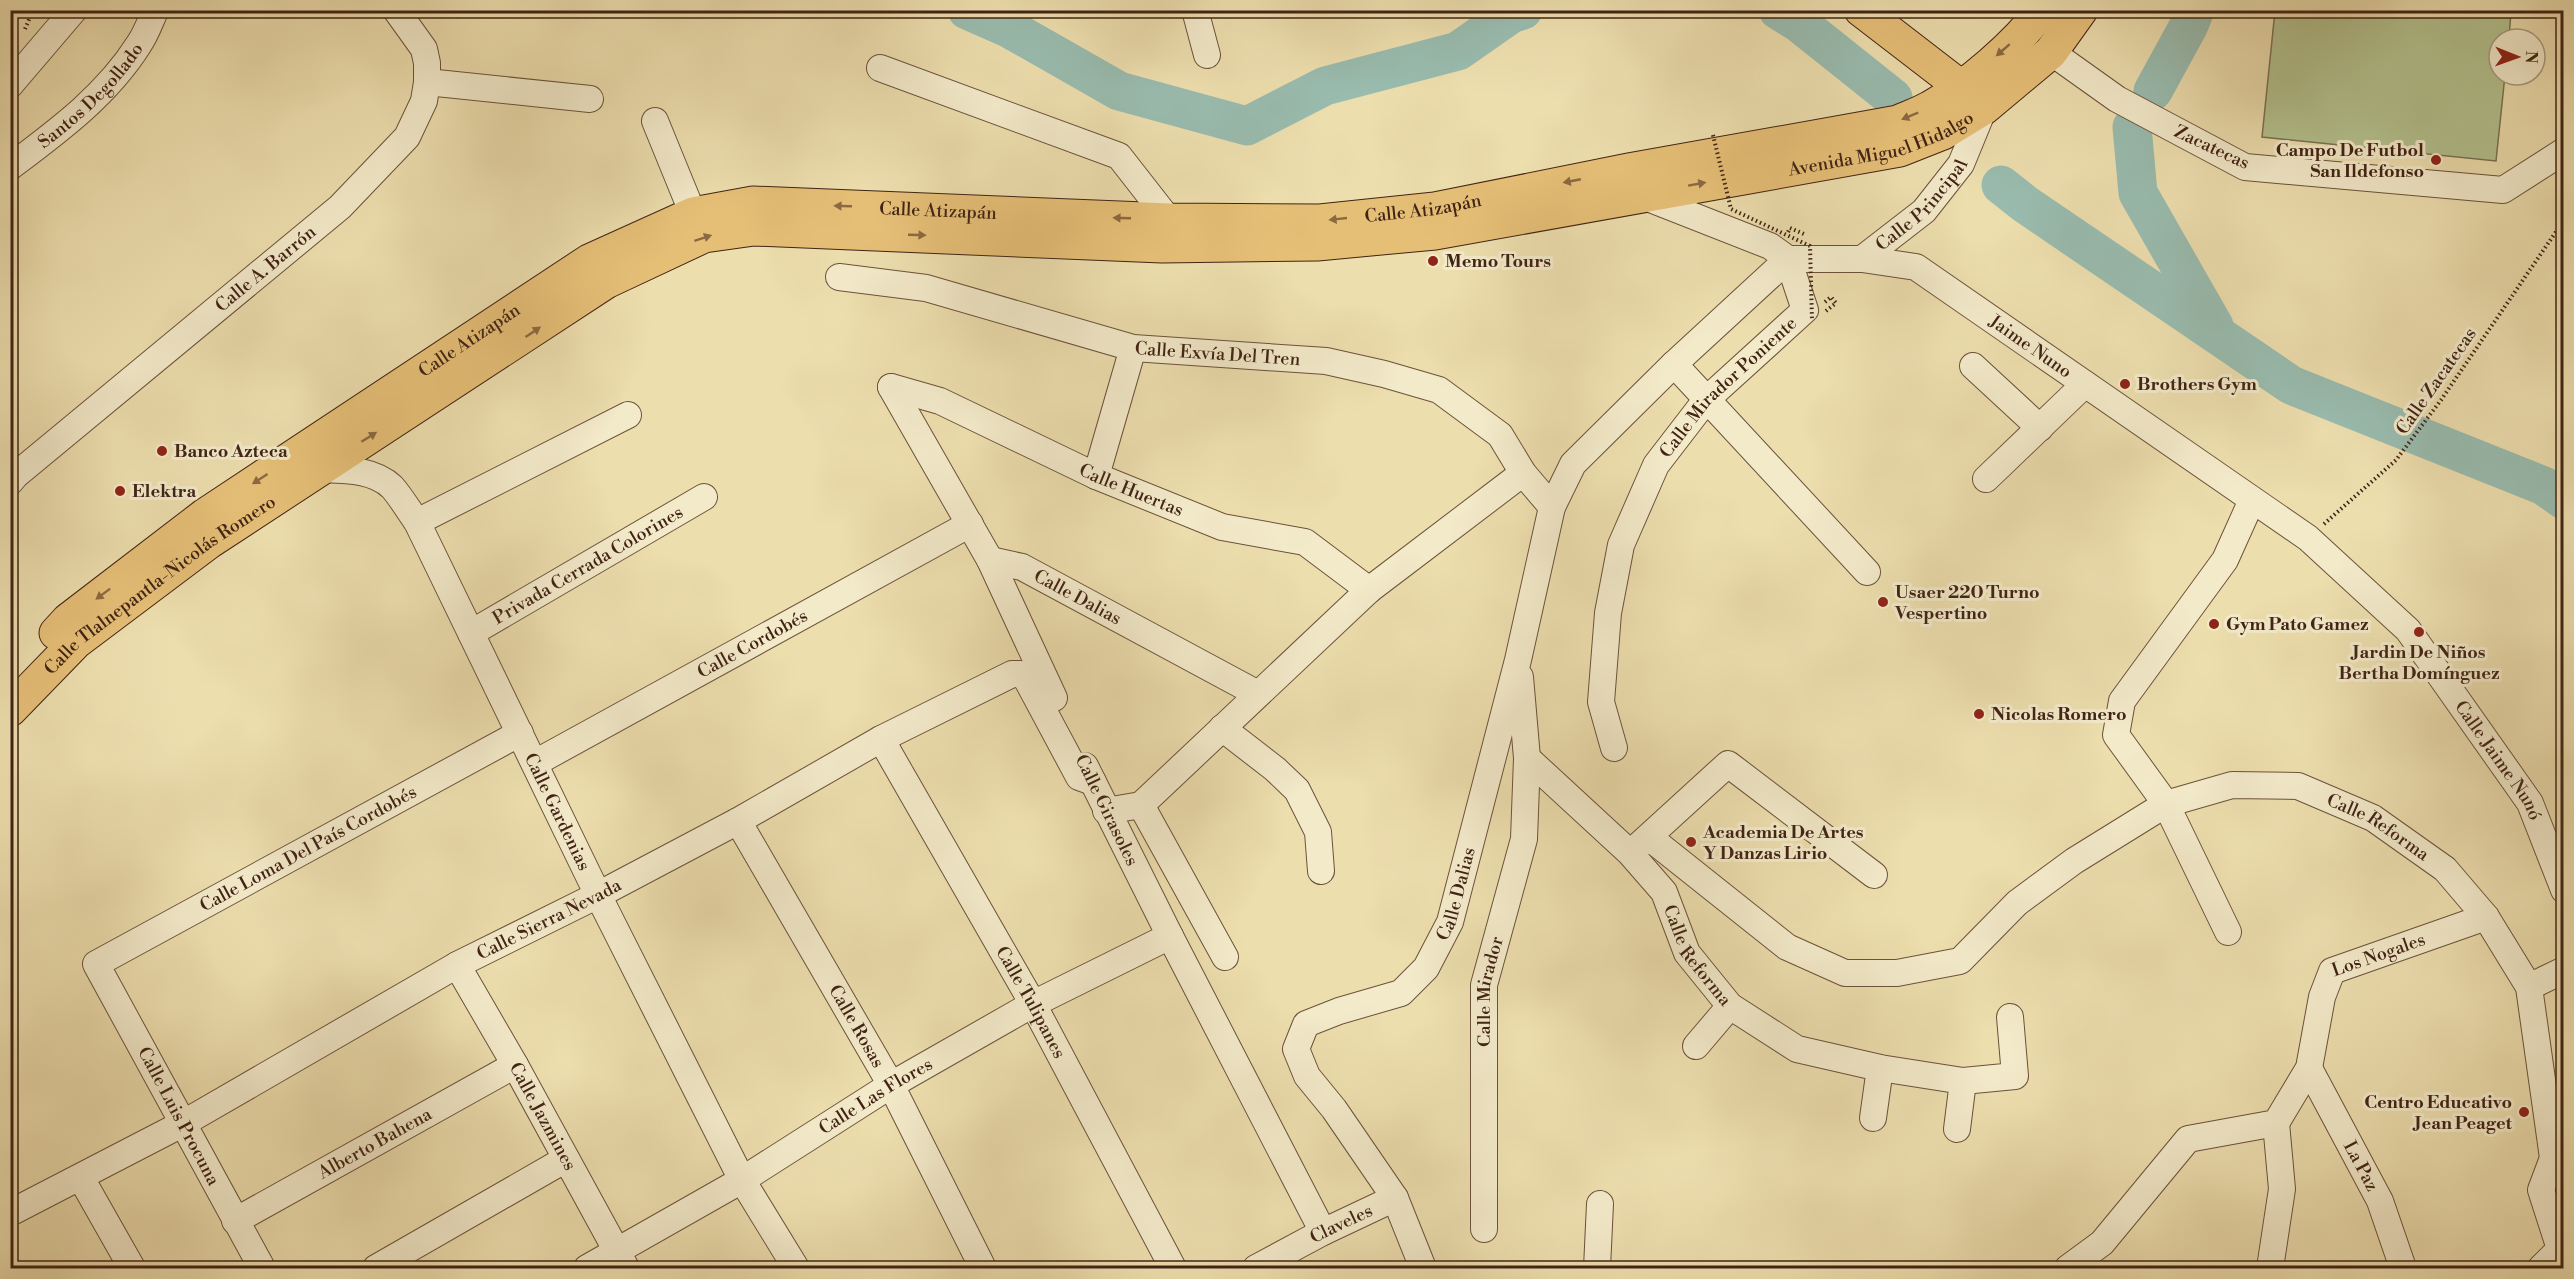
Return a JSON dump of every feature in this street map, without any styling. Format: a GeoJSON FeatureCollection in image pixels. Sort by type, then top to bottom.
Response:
{"type":"FeatureCollection","features":[{"type":"Feature","properties":{"kind":"main road"},"geometry":{"type":"LineString","coordinates":[[1861,10],[1972,97]]}},
{"type":"Feature","properties":{"kind":"main road","name":"Avenida Miguel Hidalgo"},"geometry":{"type":"LineString","coordinates":[[1972,97],[2042,10]]}},
{"type":"Feature","properties":{"kind":"main road","name":"Avenida Miguel Hidalgo"},"geometry":{"type":"LineString","coordinates":[[1634,182],[1898,122],[1930,108],[1972,97],[2051,52],[2081,10]]}},
{"type":"Feature","properties":{"kind":"main road","name":"Calle Atizapán"},"geometry":{"type":"LineString","coordinates":[[314,458],[589,261],[693,214],[753,203],[1169,220],[1320,221],[1435,209],[1634,182]]}},
{"type":"Feature","properties":{"kind":"main road","name":"Calle Atizapán"},"geometry":{"type":"LineString","coordinates":[[314,458],[459,381],[606,282],[704,236],[754,229],[1162,246],[1317,244],[1435,233],[1533,216],[1634,182]]}},
{"type":"Feature","properties":{"kind":"main road","name":"Calle Tlalnepantla-Nicolás Romero"},"geometry":{"type":"LineString","coordinates":[[10,678],[68,620],[205,515],[314,458]]}},
{"type":"Feature","properties":{"kind":"main road","name":"Calle Tlalnepantla-Nicolás Romero"},"geometry":{"type":"LineString","coordinates":[[10,710],[76,642],[209,542],[314,458]]}},
{"type":"Feature","properties":{"kind":"street"},"geometry":{"type":"LineString","coordinates":[[10,85],[74,10]]}},
{"type":"Feature","properties":{"kind":"street","name":"Calle A. Barrón"},"geometry":{"type":"LineString","coordinates":[[12,477],[340,207],[406,137],[424,101],[427,82],[424,50],[396,10]]}},
{"type":"Feature","properties":{"kind":"street"},"geometry":{"type":"LineString","coordinates":[[1196,10],[1207,55]]}},
{"type":"Feature","properties":{"kind":"street","name":"Santos Degollado"},"geometry":{"type":"LineString","coordinates":[[10,167],[63,128],[107,87],[140,43],[155,11]]}},
{"type":"Feature","properties":{"kind":"street","name":"Zacatecas"},"geometry":{"type":"LineString","coordinates":[[2051,52],[2117,99],[2246,167],[2503,190],[2564,151]]}},
{"type":"Feature","properties":{"kind":"street"},"geometry":{"type":"LineString","coordinates":[[880,68],[1119,156],[1169,220]]}},
{"type":"Feature","properties":{"kind":"street"},"geometry":{"type":"LineString","coordinates":[[427,82],[590,99]]}},
{"type":"Feature","properties":{"kind":"street","name":"Calle Principal"},"geometry":{"type":"LineString","coordinates":[[1862,259],[1924,211],[1961,164],[1972,97]]}},
{"type":"Feature","properties":{"kind":"street"},"geometry":{"type":"LineString","coordinates":[[655,122],[693,214]]}},
{"type":"Feature","properties":{"kind":"street"},"geometry":{"type":"LineString","coordinates":[[1527,758],[1518,660],[1552,507],[1574,464],[1674,364],[1788,259],[1770,246],[1634,182]]}},
{"type":"Feature","properties":{"kind":"street","name":"Jaime Nuno"},"geometry":{"type":"LineString","coordinates":[[1788,259],[1862,259],[1916,267],[2252,500]]}},
{"type":"Feature","properties":{"kind":"street","name":"Calle Mirador Poniente"},"geometry":{"type":"LineString","coordinates":[[1614,748],[1601,702],[1608,613],[1621,545],[1656,465],[1706,400],[1805,310],[1788,259]]}},
{"type":"Feature","properties":{"kind":"street","name":"Calle Exvía Del Tren"},"geometry":{"type":"LineString","coordinates":[[838,277],[926,288],[1133,348],[1326,361],[1384,374],[1439,390],[1500,435],[1523,472],[1552,507]]}},
{"type":"Feature","properties":{"kind":"street"},"geometry":{"type":"LineString","coordinates":[[1096,476],[1133,348]]}},
{"type":"Feature","properties":{"kind":"street"},"geometry":{"type":"LineString","coordinates":[[1674,364],[1867,572]]}},
{"type":"Feature","properties":{"kind":"street"},"geometry":{"type":"LineString","coordinates":[[1972,366],[2040,428]]}},
{"type":"Feature","properties":{"kind":"street"},"geometry":{"type":"LineString","coordinates":[[1986,479],[2085,384]]}},
{"type":"Feature","properties":{"kind":"street","name":"Calle Huertas"},"geometry":{"type":"LineString","coordinates":[[891,387],[940,401],[1096,476],[1222,527],[1305,542],[1369,590]]}},
{"type":"Feature","properties":{"kind":"street","name":"Calle Girasoles"},"geometry":{"type":"LineString","coordinates":[[891,387],[990,560],[1106,811],[1323,1232]]}},
{"type":"Feature","properties":{"kind":"street"},"geometry":{"type":"LineString","coordinates":[[417,522],[628,415]]}},
{"type":"Feature","properties":{"kind":"street","name":"Calle Gardenias"},"geometry":{"type":"LineString","coordinates":[[314,458],[377,477],[391,487],[417,522],[598,895],[742,1180],[796,1269]]}},
{"type":"Feature","properties":{"kind":"street"},"geometry":{"type":"LineString","coordinates":[[1106,811],[1141,805],[1369,590],[1523,472]]}},
{"type":"Feature","properties":{"kind":"street","name":"Privada Cerrada Colorines"},"geometry":{"type":"LineString","coordinates":[[471,633],[704,498]]}},
{"type":"Feature","properties":{"kind":"street"},"geometry":{"type":"LineString","coordinates":[[2229,932],[2166,804],[2116,735],[2122,701],[2225,560],[2252,500]]}},
{"type":"Feature","properties":{"kind":"street","name":"Calle Jaime Nunó"},"geometry":{"type":"LineString","coordinates":[[2252,500],[2308,538],[2409,630],[2530,803],[2564,890]]}},
{"type":"Feature","properties":{"kind":"street","name":"Calle Cordobés"},"geometry":{"type":"LineString","coordinates":[[535,763],[970,524]]}},
{"type":"Feature","properties":{"kind":"street","name":"Calle Dalias"},"geometry":{"type":"LineString","coordinates":[[990,560],[1022,567],[1258,694]]}},
{"type":"Feature","properties":{"kind":"street","name":"Calle Dalias"},"geometry":{"type":"LineString","coordinates":[[1395,1198],[1335,1109],[1307,1076],[1296,1048],[1306,1024],[1339,1011],[1401,993],[1426,968],[1450,922],[1518,660]]}},
{"type":"Feature","properties":{"kind":"street","name":"Calle Sierra Nevada"},"geometry":{"type":"LineString","coordinates":[[10,1213],[182,1124],[457,965],[598,895],[738,821],[881,739],[1012,674],[1021,674],[1027,680],[1079,777],[1093,783]]}},
{"type":"Feature","properties":{"kind":"street"},"geometry":{"type":"LineString","coordinates":[[1222,728],[1275,769],[1297,790],[1318,832],[1321,871]]}},
{"type":"Feature","properties":{"kind":"street","name":"Calle Loma Del País Cordobés"},"geometry":{"type":"LineString","coordinates":[[96,964],[520,733]]}},
{"type":"Feature","properties":{"kind":"street","name":"Calle Tulipanes"},"geometry":{"type":"LineString","coordinates":[[881,739],[1033,1004],[1173,1269]]}},
{"type":"Feature","properties":{"kind":"street","name":"Calle Reforma"},"geometry":{"type":"LineString","coordinates":[[1527,758],[1640,845],[1787,946],[1845,973],[1898,973],[1960,962],[2017,903],[2074,861],[2166,804],[2232,785],[2298,786],[2373,818],[2445,869],[2486,917],[2529,987]]}},
{"type":"Feature","properties":{"kind":"street","name":"Calle Mirador"},"geometry":{"type":"LineString","coordinates":[[1484,1229],[1484,985],[1524,839],[1527,758]]}},
{"type":"Feature","properties":{"kind":"street"},"geometry":{"type":"LineString","coordinates":[[1640,845],[1728,764],[1874,875]]}},
{"type":"Feature","properties":{"kind":"street"},"geometry":{"type":"LineString","coordinates":[[1141,805],[1225,957]]}},
{"type":"Feature","properties":{"kind":"street","name":"Calle Rosas"},"geometry":{"type":"LineString","coordinates":[[738,821],[891,1085],[983,1269]]}},
{"type":"Feature","properties":{"kind":"street","name":"Calle Reforma"},"geometry":{"type":"LineString","coordinates":[[1640,845],[1664,892],[1687,953],[1730,1006],[1797,1049],[1880,1068],[1963,1081],[2014,1076],[2010,1017]]}},
{"type":"Feature","properties":{"kind":"street","name":"Los Nogales"},"geometry":{"type":"LineString","coordinates":[[2309,1068],[2322,997],[2332,971],[2486,917]]}},
{"type":"Feature","properties":{"kind":"street","name":"Calle Las Flores"},"geometry":{"type":"LineString","coordinates":[[587,1269],[621,1260],[891,1085],[1033,1004],[1170,936]]}},
{"type":"Feature","properties":{"kind":"street","name":"Calle Luis Procuna"},"geometry":{"type":"LineString","coordinates":[[96,964],[262,1269]]}},
{"type":"Feature","properties":{"kind":"street","name":"Calle Jazmines"},"geometry":{"type":"LineString","coordinates":[[457,965],[515,1065],[621,1260]]}},
{"type":"Feature","properties":{"kind":"street"},"geometry":{"type":"LineString","coordinates":[[2541,1269],[2560,1249],[2541,1190],[2553,1158],[2529,987],[2564,970]]}},
{"type":"Feature","properties":{"kind":"street"},"geometry":{"type":"LineString","coordinates":[[1696,1046],[1730,1006]]}},
{"type":"Feature","properties":{"kind":"street","name":"Alberto Bahena"},"geometry":{"type":"LineString","coordinates":[[235,1221],[515,1065]]}},
{"type":"Feature","properties":{"kind":"street"},"geometry":{"type":"LineString","coordinates":[[1873,1118],[1880,1068]]}},
{"type":"Feature","properties":{"kind":"street"},"geometry":{"type":"LineString","coordinates":[[2270,1269],[2282,1189],[2276,1123],[2309,1068]]}},
{"type":"Feature","properties":{"kind":"street","name":"La Paz"},"geometry":{"type":"LineString","coordinates":[[2309,1068],[2380,1201],[2403,1269]]}},
{"type":"Feature","properties":{"kind":"street"},"geometry":{"type":"LineString","coordinates":[[1957,1129],[1963,1081]]}},
{"type":"Feature","properties":{"kind":"street"},"geometry":{"type":"LineString","coordinates":[[2068,1269],[2102,1243],[2188,1139],[2276,1123]]}},
{"type":"Feature","properties":{"kind":"street"},"geometry":{"type":"LineString","coordinates":[[376,1269],[566,1159]]}},
{"type":"Feature","properties":{"kind":"street"},"geometry":{"type":"LineString","coordinates":[[81,1178],[132,1269]]}},
{"type":"Feature","properties":{"kind":"street"},"geometry":{"type":"LineString","coordinates":[[1395,1198],[1423,1269]]}},
{"type":"Feature","properties":{"kind":"street","name":"Claveles"},"geometry":{"type":"LineString","coordinates":[[1256,1269],[1323,1232],[1395,1198]]}},
{"type":"Feature","properties":{"kind":"street"},"geometry":{"type":"LineString","coordinates":[[1597,1269],[1600,1204]]}},
{"type":"Feature","properties":{"kind":"path"},"geometry":{"type":"LineString","coordinates":[[1713,135],[1731,209],[1810,246],[1812,320]]}},
{"type":"Feature","properties":{"kind":"path","name":"Calle Zacatecas"},"geometry":{"type":"LineString","coordinates":[[2308,538],[2396,460],[2441,400],[2564,220]]}},
{"type":"Feature","properties":{"kind":"path"},"geometry":{"type":"LineString","coordinates":[[1790,228],[1810,238]]}},
{"type":"Feature","properties":{"kind":"green space"},"geometry":{"type":"Polygon","coordinates":[[[2275,11],[2511,11],[2510,27],[2487,27],[2487,87],[2504,87],[2496,161],[2262,137],[2275,11]]]}},
{"type":"Feature","properties":{"kind":"waterway"},"geometry":{"type":"LineString","coordinates":[[967,10],[1010,29],[1119,91],[1247,126],[1325,86],[1458,51],[1511,14],[1523,10]]}},
{"type":"Feature","properties":{"kind":"waterway"},"geometry":{"type":"LineString","coordinates":[[1778,10],[1799,23],[1893,98]]}},
{"type":"Feature","properties":{"kind":"waterway"},"geometry":{"type":"LineString","coordinates":[[2153,91],[2195,10]]}},
{"type":"Feature","properties":{"kind":"waterway"},"geometry":{"type":"LineString","coordinates":[[2132,127],[2138,193],[2214,326]]}},
{"type":"Feature","properties":{"kind":"waterway"},"geometry":{"type":"LineString","coordinates":[[2001,185],[2025,204],[2291,385],[2544,486],[2564,500]]}},
{"type":"Feature","properties":{"kind":"place","name":"Campo De Futbol San Ildefonso"},"geometry":{"type":"Point","coordinates":[2436,160]}},
{"type":"Feature","properties":{"kind":"place","name":"Memo Tours"},"geometry":{"type":"Point","coordinates":[1433,261]}},
{"type":"Feature","properties":{"kind":"place","name":"Brothers Gym"},"geometry":{"type":"Point","coordinates":[2125,384]}},
{"type":"Feature","properties":{"kind":"place","name":"Banco Azteca"},"geometry":{"type":"Point","coordinates":[162,451]}},
{"type":"Feature","properties":{"kind":"place","name":"Elektra"},"geometry":{"type":"Point","coordinates":[120,491]}},
{"type":"Feature","properties":{"kind":"place","name":"Usaer 220 Turno Vespertino"},"geometry":{"type":"Point","coordinates":[1883,602]}},
{"type":"Feature","properties":{"kind":"place","name":"Gym Pato Gamez"},"geometry":{"type":"Point","coordinates":[2214,624]}},
{"type":"Feature","properties":{"kind":"place","name":"Jardin De Niños Bertha Domínguez"},"geometry":{"type":"Point","coordinates":[2419,632]}},
{"type":"Feature","properties":{"kind":"place","name":"Nicolas Romero"},"geometry":{"type":"Point","coordinates":[1979,714]}},
{"type":"Feature","properties":{"kind":"place","name":"Academia De Artes Y Danzas Lirio"},"geometry":{"type":"Point","coordinates":[1691,842]}},
{"type":"Feature","properties":{"kind":"place","name":"Centro Educativo Jean Peaget"},"geometry":{"type":"Point","coordinates":[2524,1112]}}]}
